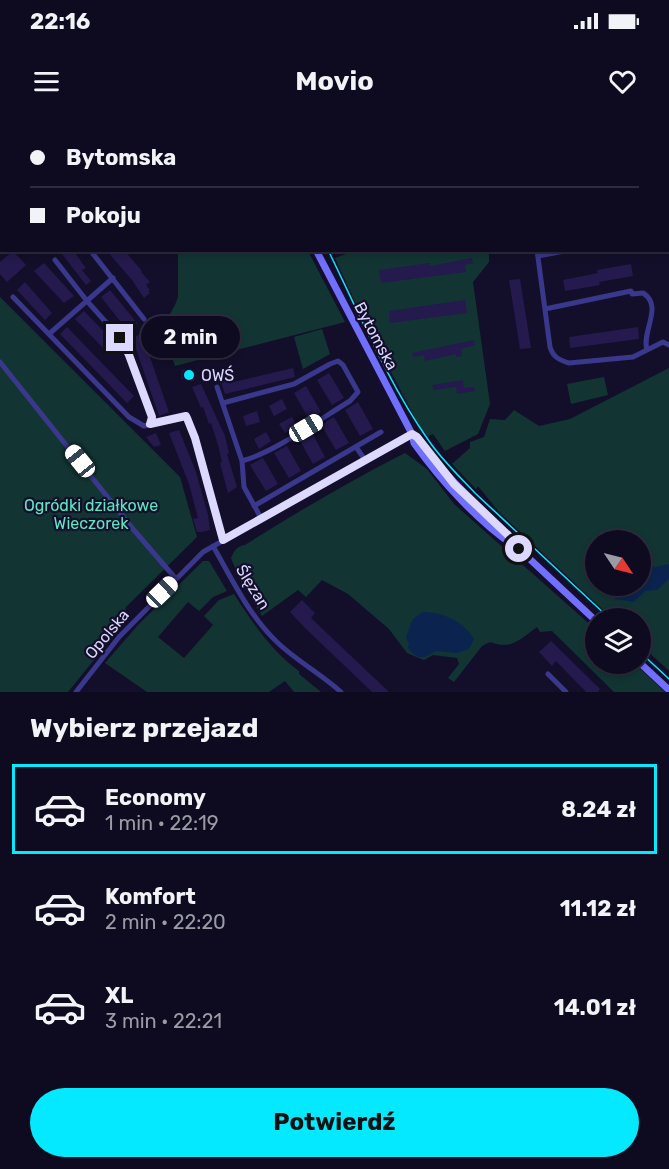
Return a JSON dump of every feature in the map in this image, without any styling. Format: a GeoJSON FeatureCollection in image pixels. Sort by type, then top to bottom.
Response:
{"type":"FeatureCollection","features":[{"type":"Feature","properties":{"kind":"main road","name":"Bytomska"},"geometry":{"type":"LineString","coordinates":[[317,252],[412,434],[414,443],[451,488],[504,540],[519,549],[585,611]]}},
{"type":"Feature","properties":{"kind":"main road"},"geometry":{"type":"LineString","coordinates":[[651,673],[669,690]]}},
{"type":"Feature","properties":{"kind":"street"},"geometry":{"type":"LineString","coordinates":[[92,252],[144,319]]}},
{"type":"Feature","properties":{"kind":"street"},"geometry":{"type":"LineString","coordinates":[[537,253],[550,347],[560,361],[569,363],[633,357],[663,342],[669,345]]}},
{"type":"Feature","properties":{"kind":"street"},"geometry":{"type":"LineString","coordinates":[[55,260],[120,338],[129,355],[152,417],[150,424]]}},
{"type":"Feature","properties":{"kind":"street"},"geometry":{"type":"LineString","coordinates":[[49,334],[113,278]]}},
{"type":"Feature","properties":{"kind":"street"},"geometry":{"type":"LineString","coordinates":[[545,309],[631,291],[632,294],[643,293],[650,300],[653,313],[645,339],[647,350]]}},
{"type":"Feature","properties":{"kind":"street"},"geometry":{"type":"LineString","coordinates":[[13,297],[129,417],[144,426],[186,416],[195,438],[223,540]]}},
{"type":"Feature","properties":{"kind":"street"},"geometry":{"type":"LineString","coordinates":[[0,362],[176,579]]}},
{"type":"Feature","properties":{"kind":"street"},"geometry":{"type":"LineString","coordinates":[[223,403],[294,384],[330,363],[338,362],[343,365],[358,392],[350,401],[329,414],[253,458],[242,461]]}},
{"type":"Feature","properties":{"kind":"street"},"geometry":{"type":"LineString","coordinates":[[217,387],[242,461],[244,487],[261,519]]}},
{"type":"Feature","properties":{"kind":"street"},"geometry":{"type":"LineString","coordinates":[[254,506],[381,432]]}},
{"type":"Feature","properties":{"kind":"street"},"geometry":{"type":"LineString","coordinates":[[213,546],[412,434]]}},
{"type":"Feature","properties":{"kind":"street"},"geometry":{"type":"LineString","coordinates":[[356,447],[365,460]]}},
{"type":"Feature","properties":{"kind":"street","name":"Opolska"},"geometry":{"type":"LineString","coordinates":[[76,692],[119,637],[203,552],[213,546]]}},
{"type":"Feature","properties":{"kind":"street","name":"Ślęzan"},"geometry":{"type":"LineString","coordinates":[[213,546],[237,590],[263,627],[280,645],[341,692]]}},
{"type":"Feature","properties":{"kind":"street"},"geometry":{"type":"LineString","coordinates":[[548,674],[566,692]]}},
{"type":"Feature","properties":{"kind":"green space"},"geometry":{"type":"Polygon","coordinates":[[[178,252],[309,252],[345,322],[175,366],[164,335],[167,319],[178,297],[178,252]]]}},
{"type":"Feature","properties":{"kind":"green space"},"geometry":{"type":"Polygon","coordinates":[[[351,252],[489,252],[489,262],[473,282],[490,404],[478,434],[445,451],[433,434],[428,436],[420,427],[363,319],[335,258],[351,252]]]}},
{"type":"Feature","properties":{"kind":"green space","name":"Ogródki działkowe Wieczorek"},"geometry":{"type":"Polygon","coordinates":[[[0,297],[180,477],[197,537],[126,607],[123,624],[68,692],[0,692],[0,297]]]}},
{"type":"Feature","properties":{"kind":"green space"},"geometry":{"type":"Polygon","coordinates":[[[322,329],[330,354],[303,369],[294,337],[322,329]]]}},
{"type":"Feature","properties":{"kind":"green space"},"geometry":{"type":"Polygon","coordinates":[[[669,368],[669,671],[651,654],[651,608],[601,608],[589,596],[651,596],[651,530],[585,530],[585,593],[499,512],[478,486],[476,489],[452,464],[470,448],[470,442],[484,437],[490,419],[505,420],[514,410],[539,426],[570,419],[669,368]]]}},
{"type":"Feature","properties":{"kind":"green space"},"geometry":{"type":"Polygon","coordinates":[[[604,377],[608,395],[571,404],[567,384],[604,377]]]}},
{"type":"Feature","properties":{"kind":"green space"},"geometry":{"type":"Polygon","coordinates":[[[405,453],[427,469],[454,504],[585,620],[585,663],[552,631],[540,632],[537,627],[520,640],[510,644],[490,642],[482,646],[454,682],[448,678],[459,664],[457,658],[433,655],[424,660],[407,653],[389,629],[348,594],[322,580],[306,597],[298,590],[262,616],[240,580],[231,558],[236,549],[405,453]]]}},
{"type":"Feature","properties":{"kind":"green space"},"geometry":{"type":"Polygon","coordinates":[[[203,561],[209,561],[227,591],[213,597],[199,611],[188,602],[158,637],[184,658],[213,625],[204,616],[219,600],[234,594],[271,646],[321,692],[294,692],[285,681],[269,692],[147,692],[105,663],[138,625],[203,561]]]}},
{"type":"Feature","properties":{"kind":"green space"},"geometry":{"type":"Polygon","coordinates":[[[596,674],[646,674],[665,692],[614,692],[596,674]]]}},
{"type":"Feature","properties":{"kind":"water"},"geometry":{"type":"Polygon","coordinates":[[[669,564],[669,579],[657,590],[651,590],[651,566],[669,564]]]}},
{"type":"Feature","properties":{"kind":"water"},"geometry":{"type":"Polygon","coordinates":[[[614,596],[640,596],[634,602],[615,599],[614,596]]]}},
{"type":"Feature","properties":{"kind":"water"},"geometry":{"type":"Polygon","coordinates":[[[423,612],[445,616],[464,627],[474,639],[469,649],[457,653],[436,651],[425,657],[412,653],[408,648],[409,643],[406,638],[411,623],[423,612]]]}},
{"type":"Feature","properties":{"kind":"building"},"geometry":{"type":"Polygon","coordinates":[[[14,252],[26,265],[7,282],[0,274],[0,262],[14,252]]]}},
{"type":"Feature","properties":{"kind":"building"},"geometry":{"type":"Polygon","coordinates":[[[61,252],[74,252],[86,268],[82,270],[91,281],[86,285],[61,252]]]}},
{"type":"Feature","properties":{"kind":"building"},"geometry":{"type":"Polygon","coordinates":[[[108,252],[126,252],[150,282],[146,285],[150,293],[144,298],[108,252]]]}},
{"type":"Feature","properties":{"kind":"building"},"geometry":{"type":"Polygon","coordinates":[[[472,258],[473,263],[465,265],[466,272],[381,283],[379,270],[429,263],[430,266],[472,258]]]}},
{"type":"Feature","properties":{"kind":"building"},"geometry":{"type":"Polygon","coordinates":[[[44,263],[74,296],[64,303],[34,271],[44,263]]]}},
{"type":"Feature","properties":{"kind":"building"},"geometry":{"type":"Polygon","coordinates":[[[631,264],[633,276],[565,291],[563,280],[598,273],[597,270],[631,264]]]}},
{"type":"Feature","properties":{"kind":"building"},"geometry":{"type":"Polygon","coordinates":[[[520,279],[531,348],[520,349],[509,280],[520,279]]]}},
{"type":"Feature","properties":{"kind":"building"},"geometry":{"type":"Polygon","coordinates":[[[25,282],[52,313],[45,320],[17,290],[25,282]]]}},
{"type":"Feature","properties":{"kind":"building"},"geometry":{"type":"Polygon","coordinates":[[[110,290],[137,323],[128,331],[101,297],[110,290]]]}},
{"type":"Feature","properties":{"kind":"building"},"geometry":{"type":"Polygon","coordinates":[[[465,300],[467,313],[390,323],[389,311],[465,300]]]}},
{"type":"Feature","properties":{"kind":"building"},"geometry":{"type":"Polygon","coordinates":[[[84,311],[114,342],[105,350],[75,319],[84,311]]]}},
{"type":"Feature","properties":{"kind":"building"},"geometry":{"type":"Polygon","coordinates":[[[67,327],[134,396],[127,403],[60,334],[67,327]]]}},
{"type":"Feature","properties":{"kind":"building"},"geometry":{"type":"Polygon","coordinates":[[[638,327],[639,339],[570,348],[569,337],[638,327]]]}},
{"type":"Feature","properties":{"kind":"building"},"geometry":{"type":"Polygon","coordinates":[[[142,334],[169,412],[159,416],[132,337],[142,334]]]}},
{"type":"Feature","properties":{"kind":"building"},"geometry":{"type":"Polygon","coordinates":[[[474,340],[475,345],[461,349],[462,356],[456,357],[456,354],[425,361],[424,355],[413,357],[412,353],[474,340]]]}},
{"type":"Feature","properties":{"kind":"building","name":"OWŚ"},"geometry":{"type":"Polygon","coordinates":[[[190,368],[197,376],[190,380],[181,379],[182,370],[190,368]]]}},
{"type":"Feature","properties":{"kind":"building"},"geometry":{"type":"Polygon","coordinates":[[[293,368],[295,377],[225,394],[221,382],[229,380],[230,383],[293,368]]]}},
{"type":"Feature","properties":{"kind":"building"},"geometry":{"type":"Polygon","coordinates":[[[329,373],[344,398],[332,405],[317,380],[329,373]]]}},
{"type":"Feature","properties":{"kind":"building"},"geometry":{"type":"Polygon","coordinates":[[[463,380],[464,388],[474,387],[475,391],[457,394],[456,387],[434,390],[432,385],[463,380]]]}},
{"type":"Feature","properties":{"kind":"building"},"geometry":{"type":"Polygon","coordinates":[[[201,384],[225,436],[229,453],[227,454],[237,487],[228,493],[211,423],[209,424],[192,387],[201,384]]]}},
{"type":"Feature","properties":{"kind":"building"},"geometry":{"type":"Polygon","coordinates":[[[306,386],[321,412],[309,419],[294,393],[306,386]]]}},
{"type":"Feature","properties":{"kind":"building"},"geometry":{"type":"Polygon","coordinates":[[[282,399],[287,409],[274,416],[269,406],[282,399]]]}},
{"type":"Feature","properties":{"kind":"building"},"geometry":{"type":"Polygon","coordinates":[[[358,402],[373,429],[360,436],[345,410],[358,402]]]}},
{"type":"Feature","properties":{"kind":"building"},"geometry":{"type":"Polygon","coordinates":[[[257,411],[260,422],[246,426],[243,416],[257,411]]]}},
{"type":"Feature","properties":{"kind":"building"},"geometry":{"type":"Polygon","coordinates":[[[292,417],[297,426],[285,433],[279,424],[292,417]]]}},
{"type":"Feature","properties":{"kind":"building"},"geometry":{"type":"Polygon","coordinates":[[[334,417],[349,443],[336,450],[321,425],[334,417]]]}},
{"type":"Feature","properties":{"kind":"building"},"geometry":{"type":"Polygon","coordinates":[[[179,430],[196,472],[210,530],[197,532],[193,519],[198,518],[189,484],[169,433],[179,430]]]}},
{"type":"Feature","properties":{"kind":"building"},"geometry":{"type":"Polygon","coordinates":[[[311,431],[325,457],[313,464],[299,439],[311,431]]]}},
{"type":"Feature","properties":{"kind":"building"},"geometry":{"type":"Polygon","coordinates":[[[266,432],[271,441],[259,449],[254,439],[266,432]]]}},
{"type":"Feature","properties":{"kind":"building"},"geometry":{"type":"Polygon","coordinates":[[[156,433],[161,445],[154,447],[146,437],[156,433]]]}},
{"type":"Feature","properties":{"kind":"building"},"geometry":{"type":"Polygon","coordinates":[[[287,446],[301,471],[289,478],[274,453],[287,446]]]}},
{"type":"Feature","properties":{"kind":"building"},"geometry":{"type":"Polygon","coordinates":[[[263,458],[278,484],[266,491],[250,465],[263,458]]]}},
{"type":"Feature","properties":{"kind":"building"},"geometry":{"type":"Polygon","coordinates":[[[302,600],[315,613],[311,618],[389,692],[372,692],[304,627],[290,612],[302,600]]]}},
{"type":"Feature","properties":{"kind":"building"},"geometry":{"type":"Polygon","coordinates":[[[551,641],[600,689],[598,692],[586,692],[556,661],[552,666],[539,652],[551,641]]]}},
{"type":"Feature","properties":{"kind":"tram line"},"geometry":{"type":"LineString","coordinates":[[329,252],[388,373],[414,419],[434,448],[475,493],[598,608]]}},
{"type":"Feature","properties":{"kind":"tram line"},"geometry":{"type":"LineString","coordinates":[[651,662],[669,679]]}},
{"type":"Feature","properties":{"kind":"place","name":"OWŚ"},"geometry":{"type":"Point","coordinates":[189,375]}},
{"type":"Feature","properties":{"kind":"route"},"geometry":{"type":"LineString","coordinates":[[120,338],[129,355],[152,417],[150,424],[186,416],[195,438],[223,540],[412,434],[417,437],[454,484],[508,535],[519,549]]}}]}
